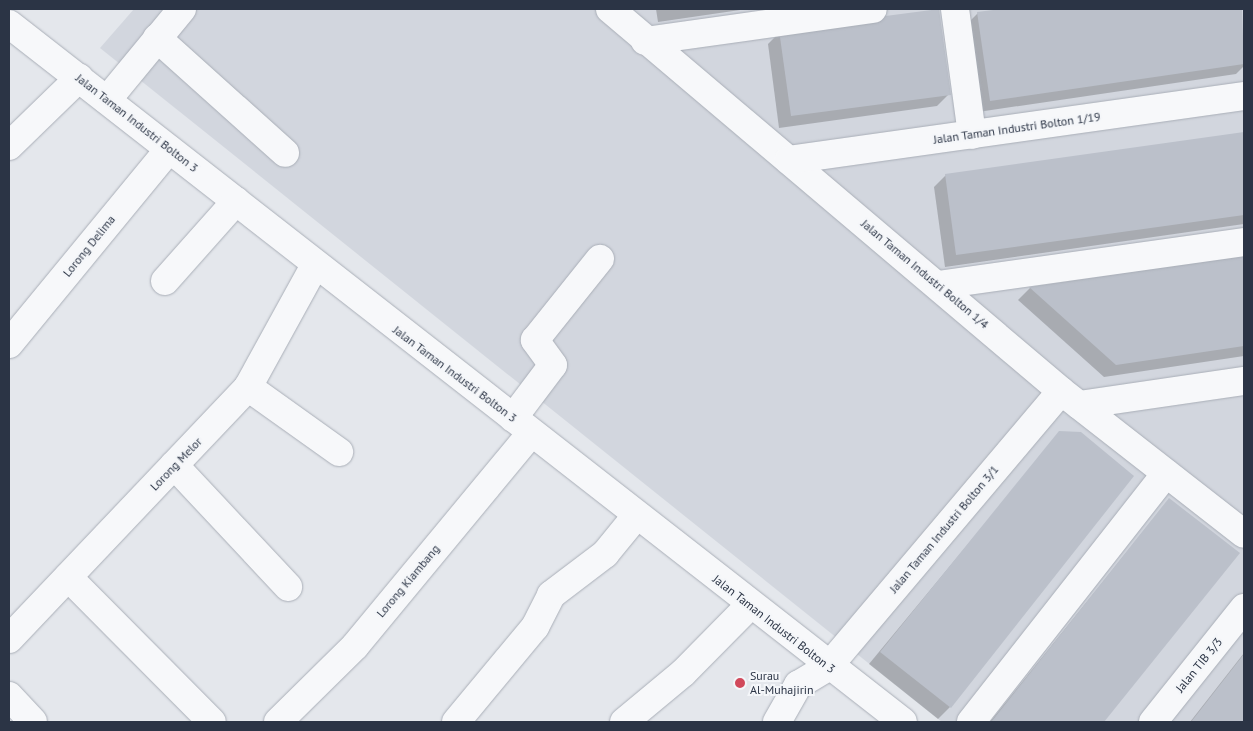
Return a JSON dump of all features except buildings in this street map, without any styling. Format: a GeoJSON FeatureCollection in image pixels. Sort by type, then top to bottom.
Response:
{"type":"FeatureCollection","features":[{"type":"Feature","properties":{"kind":"street"},"geometry":{"type":"LineString","coordinates":[[107,100],[182,9]]}},
{"type":"Feature","properties":{"kind":"street","name":"Jalan Taman Industri Bolton 1/4"},"geometry":{"type":"LineString","coordinates":[[610,9],[645,41],[939,284],[1070,398],[1244,534]]}},
{"type":"Feature","properties":{"kind":"street"},"geometry":{"type":"LineString","coordinates":[[645,41],[873,9]]}},
{"type":"Feature","properties":{"kind":"street"},"geometry":{"type":"LineString","coordinates":[[954,9],[972,134]]}},
{"type":"Feature","properties":{"kind":"street","name":"Jalan Taman Industri Bolton 3"},"geometry":{"type":"LineString","coordinates":[[9,24],[236,201],[314,267],[522,426],[828,667],[903,722]]}},
{"type":"Feature","properties":{"kind":"street"},"geometry":{"type":"LineString","coordinates":[[158,38],[285,153]]}},
{"type":"Feature","properties":{"kind":"street"},"geometry":{"type":"LineString","coordinates":[[9,146],[79,78]]}},
{"type":"Feature","properties":{"kind":"street","name":"Jalan Taman Industri Bolton 1/19"},"geometry":{"type":"LineString","coordinates":[[789,160],[1244,96]]}},
{"type":"Feature","properties":{"kind":"street","name":"Lorong Delima"},"geometry":{"type":"LineString","coordinates":[[9,344],[169,149]]}},
{"type":"Feature","properties":{"kind":"street"},"geometry":{"type":"LineString","coordinates":[[165,281],[236,201]]}},
{"type":"Feature","properties":{"kind":"street"},"geometry":{"type":"LineString","coordinates":[[939,284],[1244,242]]}},
{"type":"Feature","properties":{"kind":"street","name":"Lorong Kiambang"},"geometry":{"type":"LineString","coordinates":[[278,722],[355,646],[522,426],[554,365],[536,340],[600,259]]}},
{"type":"Feature","properties":{"kind":"street","name":"Lorong Melor"},"geometry":{"type":"LineString","coordinates":[[9,639],[248,387],[314,267]]}},
{"type":"Feature","properties":{"kind":"street"},"geometry":{"type":"LineString","coordinates":[[1070,398],[1244,380]]}},
{"type":"Feature","properties":{"kind":"street"},"geometry":{"type":"LineString","coordinates":[[248,387],[339,452]]}},
{"type":"Feature","properties":{"kind":"street","name":"Jalan Taman Industri Bolton 3/1"},"geometry":{"type":"LineString","coordinates":[[777,722],[798,685],[828,667],[1070,398]]}},
{"type":"Feature","properties":{"kind":"street"},"geometry":{"type":"LineString","coordinates":[[174,465],[288,586]]}},
{"type":"Feature","properties":{"kind":"street"},"geometry":{"type":"LineString","coordinates":[[971,722],[1166,473]]}},
{"type":"Feature","properties":{"kind":"street"},"geometry":{"type":"LineString","coordinates":[[456,722],[535,627],[551,595],[604,554],[636,516]]}},
{"type":"Feature","properties":{"kind":"street"},"geometry":{"type":"LineString","coordinates":[[68,577],[212,722]]}},
{"type":"Feature","properties":{"kind":"street"},"geometry":{"type":"LineString","coordinates":[[624,722],[682,673],[750,605]]}},
{"type":"Feature","properties":{"kind":"street","name":"Jalan TIB 3/3"},"geometry":{"type":"LineString","coordinates":[[1153,722],[1244,608]]}},
{"type":"Feature","properties":{"kind":"street"},"geometry":{"type":"LineString","coordinates":[[9,696],[33,722]]}},
{"type":"Feature","properties":{"kind":"shaded area"},"geometry":{"type":"Polygon","coordinates":[[[134,9],[1244,9],[1244,722],[942,722],[100,48],[134,9]]]}},
{"type":"Feature","properties":{"kind":"place","name":"Surau Al-Muhajirin"},"geometry":{"type":"Point","coordinates":[740,683]}}]}
